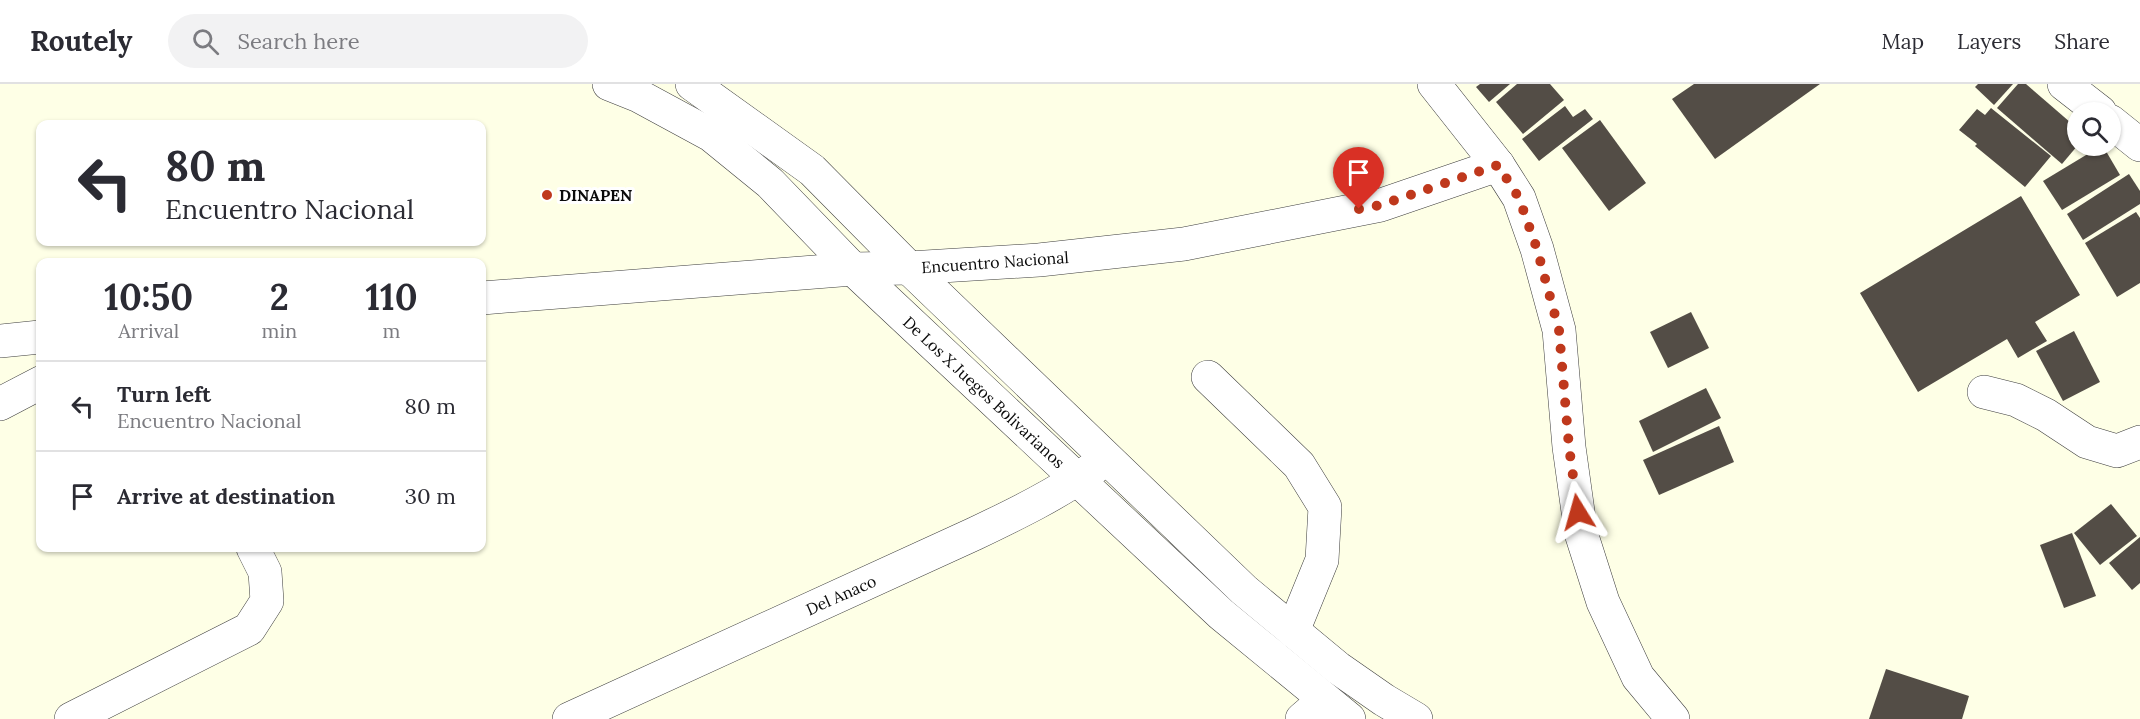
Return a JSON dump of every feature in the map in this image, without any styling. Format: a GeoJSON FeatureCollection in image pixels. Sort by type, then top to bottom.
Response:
{"type":"FeatureCollection","features":[{"type":"Feature","properties":{"kind":"street","name":"De Los X Juegos Bolivarianos"},"geometry":{"type":"LineString","coordinates":[[609,84],[637,90],[711,135],[770,183],[853,269],[1325,713]]}},
{"type":"Feature","properties":{"kind":"street"},"geometry":{"type":"LineString","coordinates":[[674,84],[692,124]]}},
{"type":"Feature","properties":{"kind":"street"},"geometry":{"type":"LineString","coordinates":[[692,84],[812,170],[909,268],[1244,590],[1338,668],[1416,719]]}},
{"type":"Feature","properties":{"kind":"street"},"geometry":{"type":"LineString","coordinates":[[1434,84],[1498,165],[1519,198],[1537,249],[1559,330],[1569,447],[1580,522],[1599,592],[1638,677],[1673,719]]}},
{"type":"Feature","properties":{"kind":"street"},"geometry":{"type":"LineString","coordinates":[[2064,84],[2087,102]]}},
{"type":"Feature","properties":{"kind":"street"},"geometry":{"type":"LineString","coordinates":[[2121,130],[2140,145]]}},
{"type":"Feature","properties":{"kind":"street","name":"Encuentro Nacional"},"geometry":{"type":"LineString","coordinates":[[486,298],[853,269],[1039,260],[1184,244],[1381,205],[1498,165]]}},
{"type":"Feature","properties":{"kind":"street"},"geometry":{"type":"LineString","coordinates":[[0,341],[36,337]]}},
{"type":"Feature","properties":{"kind":"street"},"geometry":{"type":"LineString","coordinates":[[1208,377],[1299,465],[1325,507],[1322,560],[1293,631]]}},
{"type":"Feature","properties":{"kind":"street"},"geometry":{"type":"LineString","coordinates":[[0,404],[36,385]]}},
{"type":"Feature","properties":{"kind":"street"},"geometry":{"type":"LineString","coordinates":[[1984,393],[2016,400],[2046,415],[2087,442],[2117,451],[2140,442]]}},
{"type":"Feature","properties":{"kind":"street","name":"Del Anaco"},"geometry":{"type":"LineString","coordinates":[[569,719],[1028,508],[1077,480],[1106,459]]}},
{"type":"Feature","properties":{"kind":"street"},"geometry":{"type":"LineString","coordinates":[[71,719],[249,628],[267,601],[265,572],[255,552]]}},
{"type":"Feature","properties":{"kind":"building"},"geometry":{"type":"Polygon","coordinates":[[[1480,84],[1510,84],[1489,102],[1476,87],[1480,84]]]}},
{"type":"Feature","properties":{"kind":"building"},"geometry":{"type":"Polygon","coordinates":[[[1517,84],[1550,84],[1564,100],[1523,134],[1496,102],[1517,84]]]}},
{"type":"Feature","properties":{"kind":"building"},"geometry":{"type":"Polygon","coordinates":[[[1694,84],[1820,84],[1715,159],[1672,99],[1694,84]]]}},
{"type":"Feature","properties":{"kind":"building"},"geometry":{"type":"Polygon","coordinates":[[[1978,84],[2013,84],[1994,105],[1975,87],[1978,84]]]}},
{"type":"Feature","properties":{"kind":"building"},"geometry":{"type":"Polygon","coordinates":[[[2018,84],[2026,84],[2067,119],[2069,156],[2062,164],[1997,108],[2018,84]]]}},
{"type":"Feature","properties":{"kind":"building"},"geometry":{"type":"Polygon","coordinates":[[[1565,106],[1573,117],[1585,109],[1593,119],[1539,161],[1522,139],[1565,106]]]}},
{"type":"Feature","properties":{"kind":"building"},"geometry":{"type":"Polygon","coordinates":[[[1991,108],[2051,156],[2025,187],[1959,130],[1977,109],[1985,115],[1991,108]]]}},
{"type":"Feature","properties":{"kind":"building"},"geometry":{"type":"Polygon","coordinates":[[[1600,120],[1646,183],[1609,211],[1562,148],[1600,120]]]}},
{"type":"Feature","properties":{"kind":"building"},"geometry":{"type":"Polygon","coordinates":[[[2084,156],[2109,156],[2120,175],[2062,210],[2043,181],[2084,156]]]}},
{"type":"Feature","properties":{"kind":"building"},"geometry":{"type":"Polygon","coordinates":[[[2129,174],[2140,191],[2140,204],[2083,240],[2067,214],[2129,174]]]}},
{"type":"Feature","properties":{"kind":"building"},"geometry":{"type":"Polygon","coordinates":[[[2021,196],[2080,295],[2035,322],[2047,341],[2018,358],[2007,339],[1918,392],[1860,293],[2021,196]]]}},
{"type":"Feature","properties":{"kind":"building"},"geometry":{"type":"Polygon","coordinates":[[[2136,212],[2140,218],[2140,283],[2117,297],[2085,243],[2136,212]]]}},
{"type":"Feature","properties":{"kind":"building"},"geometry":{"type":"Polygon","coordinates":[[[1691,312],[1709,348],[1668,368],[1650,332],[1691,312]]]}},
{"type":"Feature","properties":{"kind":"building"},"geometry":{"type":"Polygon","coordinates":[[[2074,331],[2100,382],[2063,401],[2036,351],[2074,331]]]}},
{"type":"Feature","properties":{"kind":"building"},"geometry":{"type":"Polygon","coordinates":[[[1706,388],[1721,418],[1653,452],[1639,421],[1706,388]]]}},
{"type":"Feature","properties":{"kind":"building"},"geometry":{"type":"Polygon","coordinates":[[[1719,426],[1734,462],[1659,495],[1643,460],[1719,426]]]}},
{"type":"Feature","properties":{"kind":"building"},"geometry":{"type":"Polygon","coordinates":[[[2111,504],[2137,536],[2100,565],[2074,533],[2111,504]]]}},
{"type":"Feature","properties":{"kind":"building"},"geometry":{"type":"Polygon","coordinates":[[[2072,533],[2096,596],[2064,608],[2040,545],[2072,533]]]}},
{"type":"Feature","properties":{"kind":"building"},"geometry":{"type":"Polygon","coordinates":[[[2140,537],[2140,583],[2132,590],[2109,563],[2140,537]]]}},
{"type":"Feature","properties":{"kind":"building"},"geometry":{"type":"Polygon","coordinates":[[[1886,669],[1969,696],[1962,719],[1869,719],[1886,669]]]}},
{"type":"Feature","properties":{"kind":"place","name":"DINAPEN"},"geometry":{"type":"Point","coordinates":[547,195]}},
{"type":"Feature","properties":{"kind":"route"},"geometry":{"type":"LineString","coordinates":[[1359,209],[1381,205],[1498,165],[1519,198],[1537,249],[1559,330],[1569,447],[1578,512]]}}]}
